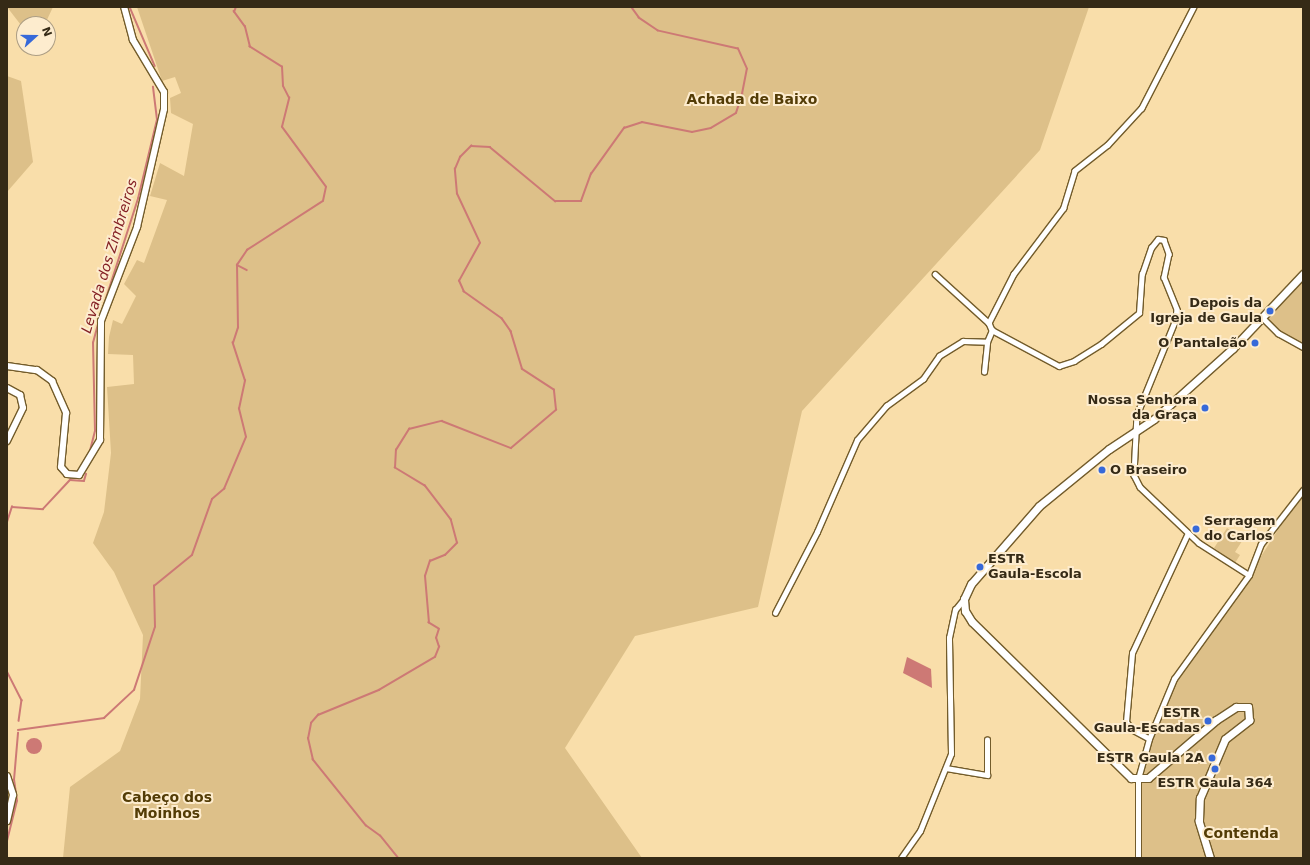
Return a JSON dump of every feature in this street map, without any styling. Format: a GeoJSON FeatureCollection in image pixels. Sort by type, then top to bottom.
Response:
{"type":"FeatureCollection","features":[{"type":"Feature","properties":{"kind":"main road"},"geometry":{"type":"LineString","coordinates":[[1210,858],[1199,821],[1200,798],[1225,739],[1249,720],[1248,707],[1240,705],[1231,709],[1153,774],[1138,779],[1124,774],[994,645],[968,616],[964,599],[971,584],[1039,506],[1109,449],[1137,432],[1233,348],[1303,274]]}},
{"type":"Feature","properties":{"kind":"street"},"geometry":{"type":"LineString","coordinates":[[7,366],[37,370],[52,381],[66,413],[61,467],[67,474],[79,475],[100,440],[101,321],[137,227],[164,109],[164,92],[133,40],[124,7]]}},
{"type":"Feature","properties":{"kind":"street"},"geometry":{"type":"LineString","coordinates":[[989,323],[1014,274],[1064,208],[1074,171],[1108,145],[1142,108],[1194,7]]}},
{"type":"Feature","properties":{"kind":"street"},"geometry":{"type":"LineString","coordinates":[[935,274],[989,323],[992,330],[1058,366],[1074,361],[1101,344],[1139,313],[1142,274],[1151,248],[1158,238],[1164,240],[1169,254],[1164,277],[1177,310],[1175,322],[1136,415],[1136,482],[1188,533],[1249,575]]}},
{"type":"Feature","properties":{"kind":"street"},"geometry":{"type":"LineString","coordinates":[[1262,317],[1278,333],[1303,347]]}},
{"type":"Feature","properties":{"kind":"street"},"geometry":{"type":"LineString","coordinates":[[984,372],[986,342],[992,330]]}},
{"type":"Feature","properties":{"kind":"street"},"geometry":{"type":"LineString","coordinates":[[775,613],[817,532],[857,440],[886,406],[923,379],[939,356],[964,341],[986,342]]}},
{"type":"Feature","properties":{"kind":"street"},"geometry":{"type":"LineString","coordinates":[[7,388],[20,395],[23,408],[7,441]]}},
{"type":"Feature","properties":{"kind":"street"},"geometry":{"type":"LineString","coordinates":[[1138,858],[1138,779],[1149,739],[1178,672],[1202,644],[1216,619],[1249,575],[1261,544],[1303,490]]}},
{"type":"Feature","properties":{"kind":"street"},"geometry":{"type":"LineString","coordinates":[[1149,739],[1132,730],[1126,722],[1132,654],[1188,533]]}},
{"type":"Feature","properties":{"kind":"street"},"geometry":{"type":"LineString","coordinates":[[901,858],[920,831],[946,768],[952,744],[949,638],[955,610],[964,599]]}},
{"type":"Feature","properties":{"kind":"street"},"geometry":{"type":"LineString","coordinates":[[946,768],[987,775],[987,740]]}},
{"type":"Feature","properties":{"kind":"street"},"geometry":{"type":"LineString","coordinates":[[7,776],[13,795],[7,821]]}},
{"type":"Feature","properties":{"kind":"shaded area"},"geometry":{"type":"Polygon","coordinates":[[[7,7],[53,7],[49,16],[16,16],[16,19],[7,7]]]}},
{"type":"Feature","properties":{"kind":"shaded area"},"geometry":{"type":"Polygon","coordinates":[[[137,7],[1089,7],[1040,150],[802,411],[758,607],[635,636],[565,748],[642,858],[63,858],[70,787],[120,751],[140,699],[143,635],[114,572],[93,543],[104,512],[111,453],[107,387],[134,384],[133,355],[108,354],[109,337],[113,320],[122,324],[136,296],[124,284],[137,260],[144,263],[167,200],[150,196],[160,163],[184,176],[193,124],[171,113],[170,98],[181,93],[175,77],[162,81],[137,7]]]}},
{"type":"Feature","properties":{"kind":"shaded area"},"geometry":{"type":"Polygon","coordinates":[[[7,76],[21,81],[33,162],[7,192],[7,76]]]}},
{"type":"Feature","properties":{"kind":"shaded area"},"geometry":{"type":"Polygon","coordinates":[[[1303,275],[1303,347],[1278,333],[1262,317],[1303,275]]]}},
{"type":"Feature","properties":{"kind":"shaded area"},"geometry":{"type":"Polygon","coordinates":[[[1303,491],[1303,858],[1137,858],[1138,779],[1174,679],[1249,575],[1303,491]]]}},
{"type":"Feature","properties":{"kind":"shaded area"},"geometry":{"type":"Polygon","coordinates":[[[1227,528],[1244,538],[1235,552],[1240,555],[1235,563],[1214,548],[1227,528]]]}},
{"type":"Feature","properties":{"kind":"shaded area"},"geometry":{"type":"Polygon","coordinates":[[[907,657],[931,669],[932,688],[903,673],[907,657]]]}},
{"type":"Feature","properties":{"kind":"shaded area"},"geometry":{"type":"Polygon","coordinates":[[[34,738],[40,740],[42,746],[40,752],[34,754],[28,752],[26,746],[28,740],[34,738]]]}},
{"type":"Feature","properties":{"kind":"waterway","name":"Levada dos Zimbreiros"},"geometry":{"type":"LineString","coordinates":[[130,7],[155,66]]}},
{"type":"Feature","properties":{"kind":"waterway"},"geometry":{"type":"LineString","coordinates":[[18,730],[104,718],[134,690],[155,627],[154,586],[192,555],[212,499],[224,489],[246,437],[239,409],[245,381],[233,343],[238,328],[237,265],[247,250],[323,201],[326,187],[282,127],[289,98],[283,86],[282,67],[250,47],[245,27],[234,12],[236,7]]}},
{"type":"Feature","properties":{"kind":"waterway"},"geometry":{"type":"LineString","coordinates":[[398,858],[380,836],[366,826],[313,760],[308,739],[311,723],[318,715],[379,690],[435,657],[439,647],[436,638],[439,629],[429,623],[425,576],[430,561],[445,555],[457,543],[451,520],[425,486],[395,468],[396,450],[409,429],[442,421],[511,448],[556,410],[554,390],[522,369],[511,332],[502,319],[464,292],[459,281],[480,243],[457,194],[455,169],[460,157],[471,146],[490,147],[555,201],[581,201],[591,174],[624,128],[642,122],[692,132],[711,128],[736,113],[742,94],[747,69],[738,49],[658,31],[639,18],[631,7]]}},
{"type":"Feature","properties":{"kind":"waterway","name":"Levada dos Zimbreiros"},"geometry":{"type":"LineString","coordinates":[[102,311],[138,199],[157,120],[153,87]]}},
{"type":"Feature","properties":{"kind":"waterway"},"geometry":{"type":"LineString","coordinates":[[237,265],[247,270]]}},
{"type":"Feature","properties":{"kind":"waterway","name":"Levada dos Zimbreiros"},"geometry":{"type":"LineString","coordinates":[[90,451],[95,431],[93,343],[98,324]]}},
{"type":"Feature","properties":{"kind":"waterway","name":"Levada dos Zimbreiros"},"geometry":{"type":"LineString","coordinates":[[7,522],[12,507],[43,509],[70,480],[84,481],[86,474]]}},
{"type":"Feature","properties":{"kind":"waterway","name":"Levada dos Zimbreiros"},"geometry":{"type":"LineString","coordinates":[[7,671],[22,700],[19,721]]}},
{"type":"Feature","properties":{"kind":"waterway"},"geometry":{"type":"LineString","coordinates":[[7,841],[17,801],[14,780],[18,733]]}},
{"type":"Feature","properties":{"kind":"place","name":"Depois da Igreja de Gaula"},"geometry":{"type":"Point","coordinates":[1270,311]}},
{"type":"Feature","properties":{"kind":"place","name":"O Pantaleão"},"geometry":{"type":"Point","coordinates":[1255,343]}},
{"type":"Feature","properties":{"kind":"place","name":"Nossa Senhora da Graça"},"geometry":{"type":"Point","coordinates":[1205,408]}},
{"type":"Feature","properties":{"kind":"place","name":"O Braseiro"},"geometry":{"type":"Point","coordinates":[1102,470]}},
{"type":"Feature","properties":{"kind":"place","name":"Serragem do Carlos"},"geometry":{"type":"Point","coordinates":[1196,529]}},
{"type":"Feature","properties":{"kind":"place","name":"ESTR Gaula-Escola"},"geometry":{"type":"Point","coordinates":[980,567]}},
{"type":"Feature","properties":{"kind":"place","name":"ESTR Gaula-Escadas"},"geometry":{"type":"Point","coordinates":[1208,721]}},
{"type":"Feature","properties":{"kind":"place","name":"ESTR Gaula 2A"},"geometry":{"type":"Point","coordinates":[1212,758]}},
{"type":"Feature","properties":{"kind":"place","name":"ESTR Gaula 364"},"geometry":{"type":"Point","coordinates":[1215,769]}},
{"type":"Feature","properties":{"kind":"district","name":"Achada de Baixo"},"geometry":{"type":"Point","coordinates":[752,99]}},
{"type":"Feature","properties":{"kind":"district","name":"Cabeço dos Moinhos"},"geometry":{"type":"Point","coordinates":[167,806]}},
{"type":"Feature","properties":{"kind":"district","name":"Contenda"},"geometry":{"type":"Point","coordinates":[1241,833]}}]}
